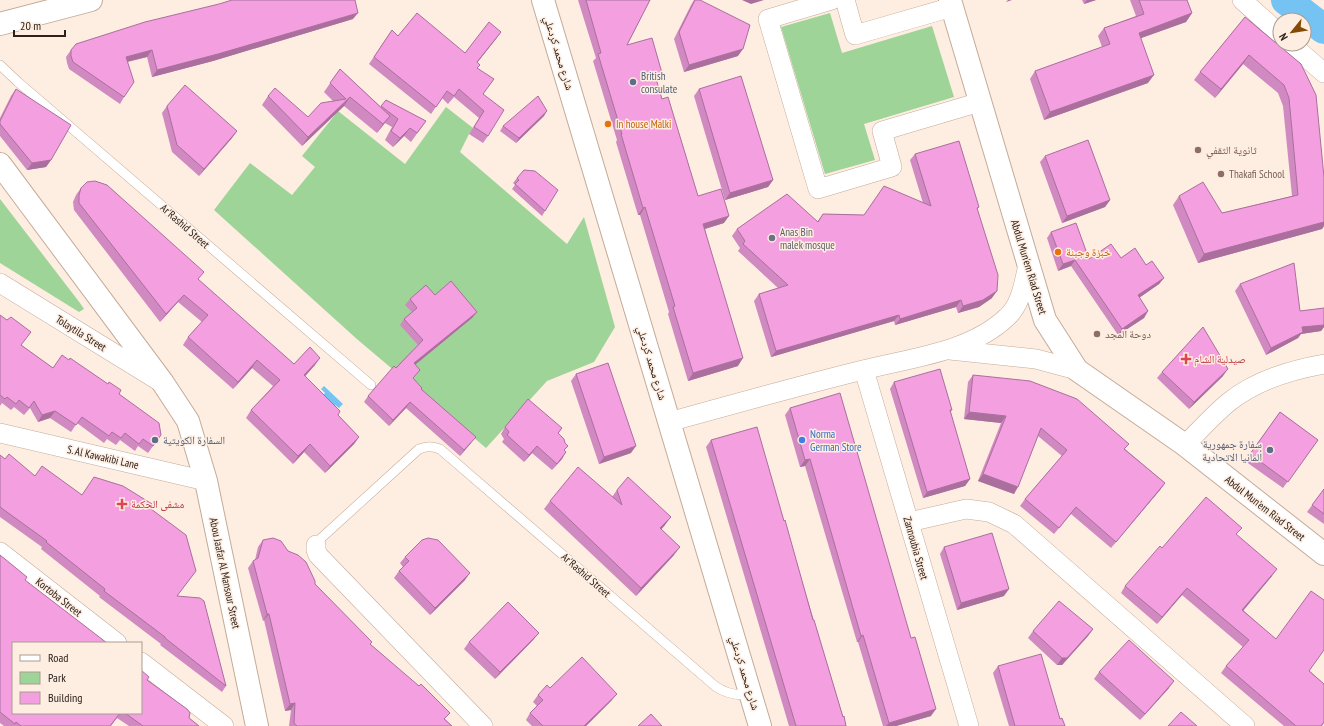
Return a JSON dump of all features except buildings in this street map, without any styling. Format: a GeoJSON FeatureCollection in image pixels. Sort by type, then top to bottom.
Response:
{"type":"FeatureCollection","features":[{"type":"Feature","properties":{"kind":"main road"},"geometry":{"type":"LineString","coordinates":[[0,24],[91,0]]}},
{"type":"Feature","properties":{"kind":"main road","name":"شارع محمد كردعلي"},"geometry":{"type":"LineString","coordinates":[[543,0],[760,726]]}},
{"type":"Feature","properties":{"kind":"main road","name":"Abdul Mun'em Riad Street"},"geometry":{"type":"LineString","coordinates":[[951,3],[1045,320],[1077,370],[1185,445],[1324,554]]}},
{"type":"Feature","properties":{"kind":"main road","name":"Abou Jaafar Al Mansour Street"},"geometry":{"type":"LineString","coordinates":[[0,164],[163,383],[188,421],[206,481],[257,726]]}},
{"type":"Feature","properties":{"kind":"street"},"geometry":{"type":"LineString","coordinates":[[832,0],[768,18],[818,189],[892,167],[882,131],[980,102]]}},
{"type":"Feature","properties":{"kind":"street"},"geometry":{"type":"LineString","coordinates":[[845,0],[855,35],[951,3]]}},
{"type":"Feature","properties":{"kind":"street"},"geometry":{"type":"LineString","coordinates":[[1242,0],[1272,27]]}},
{"type":"Feature","properties":{"kind":"street"},"geometry":{"type":"LineString","coordinates":[[1300,52],[1324,73]]}},
{"type":"Feature","properties":{"kind":"street"},"geometry":{"type":"LineString","coordinates":[[670,422],[864,370],[949,350],[984,335],[1008,317],[1021,297],[1028,264]]}},
{"type":"Feature","properties":{"kind":"street","name":"Tolaytila Street"},"geometry":{"type":"LineString","coordinates":[[0,283],[163,383]]}},
{"type":"Feature","properties":{"kind":"street"},"geometry":{"type":"LineString","coordinates":[[949,350],[1036,359],[1077,370]]}},
{"type":"Feature","properties":{"kind":"street"},"geometry":{"type":"LineString","coordinates":[[1185,445],[1229,402],[1262,381],[1294,370],[1324,364]]}},
{"type":"Feature","properties":{"kind":"street","name":"Zannoubia Street"},"geometry":{"type":"LineString","coordinates":[[864,370],[969,726]]}},
{"type":"Feature","properties":{"kind":"street","name":"S. Al Kawakibi Lane"},"geometry":{"type":"LineString","coordinates":[[0,433],[206,481]]}},
{"type":"Feature","properties":{"kind":"street"},"geometry":{"type":"LineString","coordinates":[[909,522],[966,509],[989,512],[1014,524],[1245,726]]}},
{"type":"Feature","properties":{"kind":"street"},"geometry":{"type":"LineString","coordinates":[[316,545],[318,555],[484,726]]}},
{"type":"Feature","properties":{"kind":"street","name":"Kortoba Street"},"geometry":{"type":"LineString","coordinates":[[0,552],[116,642]]}},
{"type":"Feature","properties":{"kind":"street"},"geometry":{"type":"LineString","coordinates":[[142,663],[224,726]]}},
{"type":"Feature","properties":{"kind":"lane","name":"Ar'Rashid Street"},"geometry":{"type":"LineString","coordinates":[[0,65],[24,88],[371,385]]}},
{"type":"Feature","properties":{"kind":"lane","name":"Ar'Rashid Street"},"geometry":{"type":"LineString","coordinates":[[316,545],[318,541],[419,450],[426,446],[440,448],[714,686],[734,695],[751,694]]}},
{"type":"Feature","properties":{"kind":"green space"},"geometry":{"type":"Polygon","coordinates":[[[830,13],[842,53],[932,26],[954,97],[864,124],[875,160],[825,174],[781,27],[830,13]]]}},
{"type":"Feature","properties":{"kind":"green space"},"geometry":{"type":"Polygon","coordinates":[[[446,107],[473,128],[460,152],[567,244],[584,217],[615,327],[594,362],[547,381],[486,448],[358,340],[214,210],[250,163],[292,195],[315,167],[302,156],[338,111],[405,164],[446,107]]]}},
{"type":"Feature","properties":{"kind":"green space"},"geometry":{"type":"Polygon","coordinates":[[[0,199],[84,309],[79,312],[0,263],[0,199]]]}},
{"type":"Feature","properties":{"kind":"water"},"geometry":{"type":"Polygon","coordinates":[[[324,386],[343,404],[339,408],[335,405],[330,410],[319,399],[325,393],[321,389],[324,386]]]}},
{"type":"Feature","properties":{"kind":"waterway"},"geometry":{"type":"LineString","coordinates":[[1286,0],[1324,29]]}},
{"type":"Feature","properties":{"kind":"place","name":"British consulate"},"geometry":{"type":"Point","coordinates":[633,82]}},
{"type":"Feature","properties":{"kind":"place","name":"In house Malki"},"geometry":{"type":"Point","coordinates":[608,124]}},
{"type":"Feature","properties":{"kind":"place","name":"ثانوية الثقفي"},"geometry":{"type":"Point","coordinates":[1198,150]}},
{"type":"Feature","properties":{"kind":"place","name":"Thakafi School"},"geometry":{"type":"Point","coordinates":[1221,174]}},
{"type":"Feature","properties":{"kind":"place","name":"Anas Bin malek mosque"},"geometry":{"type":"Point","coordinates":[772,238]}},
{"type":"Feature","properties":{"kind":"place","name":"خبزة وجبنة"},"geometry":{"type":"Point","coordinates":[1058,252]}},
{"type":"Feature","properties":{"kind":"place","name":"دوحة المجد"},"geometry":{"type":"Point","coordinates":[1097,334]}},
{"type":"Feature","properties":{"kind":"place","name":"صيدلية الشام"},"geometry":{"type":"Point","coordinates":[1186,359]}},
{"type":"Feature","properties":{"kind":"place","name":"السفارة الكويتية"},"geometry":{"type":"Point","coordinates":[155,440]}},
{"type":"Feature","properties":{"kind":"place","name":"Norma German Store"},"geometry":{"type":"Point","coordinates":[802,440]}},
{"type":"Feature","properties":{"kind":"place","name":"سفارة جمهورية ألمانيا الاتحادية"},"geometry":{"type":"Point","coordinates":[1270,450]}},
{"type":"Feature","properties":{"kind":"place","name":"مشفى الحكمة"},"geometry":{"type":"Point","coordinates":[122,504]}}]}
